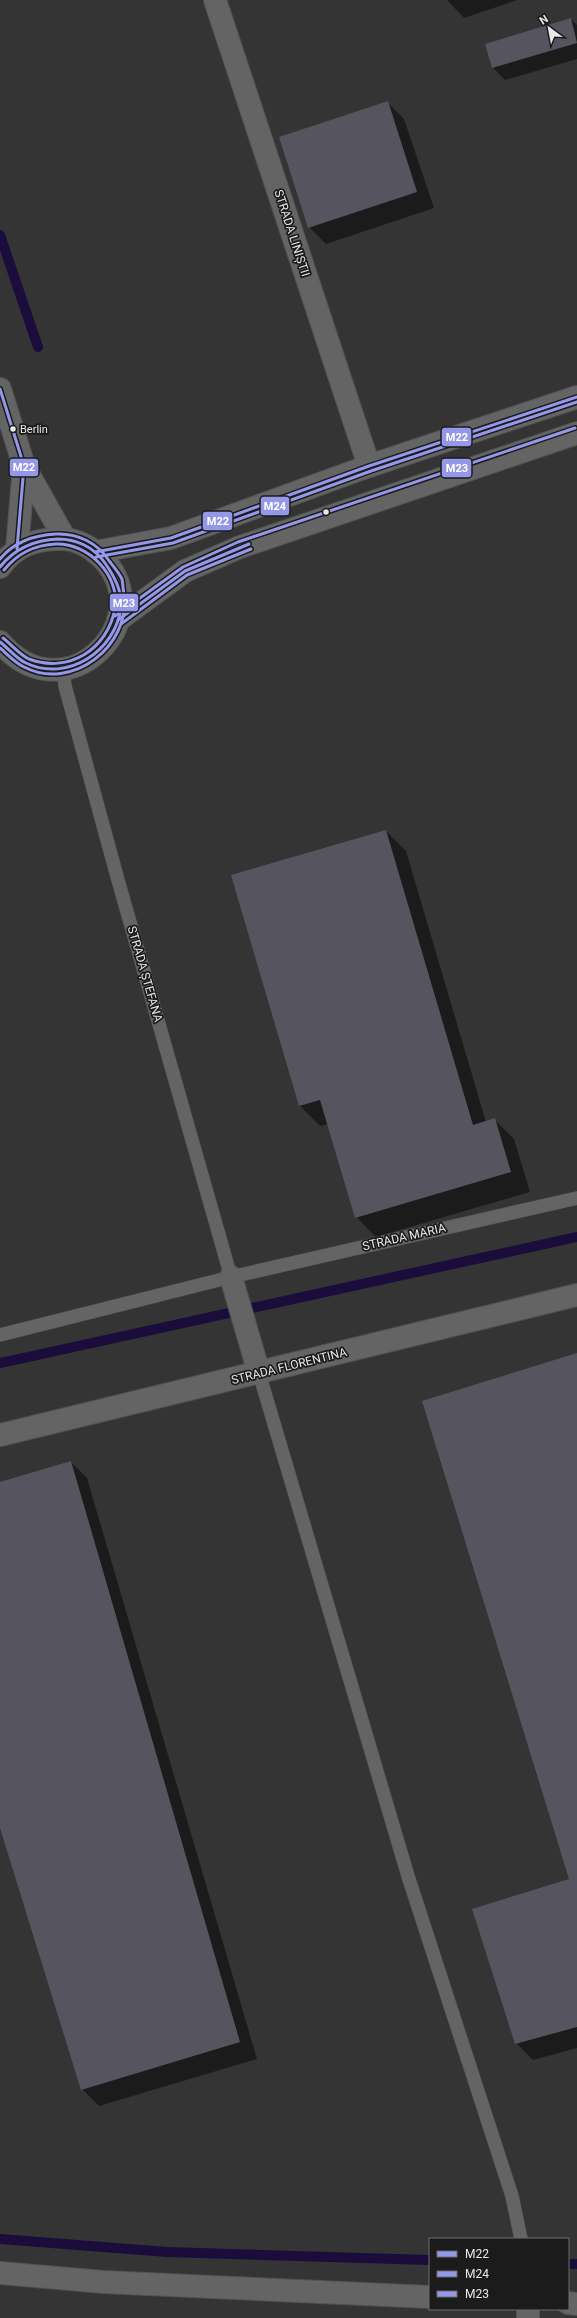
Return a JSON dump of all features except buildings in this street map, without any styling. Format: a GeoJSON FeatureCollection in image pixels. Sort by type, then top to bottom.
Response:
{"type":"FeatureCollection","features":[{"type":"Feature","properties":{"kind":"street","name":"STRADA LINIȘTII"},"geometry":{"type":"LineString","coordinates":[[214,0],[369,466]]}},
{"type":"Feature","properties":{"kind":"street"},"geometry":{"type":"LineString","coordinates":[[0,389],[24,466],[64,539]]}},
{"type":"Feature","properties":{"kind":"street"},"geometry":{"type":"LineString","coordinates":[[95,552],[171,538],[369,466],[577,396]]}},
{"type":"Feature","properties":{"kind":"street"},"geometry":{"type":"LineString","coordinates":[[118,620],[185,571],[240,548],[577,433]]}},
{"type":"Feature","properties":{"kind":"street"},"geometry":{"type":"LineString","coordinates":[[17,549],[24,466]]}},
{"type":"Feature","properties":{"kind":"street"},"geometry":{"type":"LineString","coordinates":[[0,567],[17,549],[40,539],[64,539],[80,543],[95,552],[104,561],[117,583],[120,608],[118,620],[111,638],[98,653],[82,664],[63,669],[38,668],[26,664],[3,650]]}},
{"type":"Feature","properties":{"kind":"street"},"geometry":{"type":"LineString","coordinates":[[233,1284],[259,1373]]}},
{"type":"Feature","properties":{"kind":"street","name":"STRADA FLORENTINA"},"geometry":{"type":"LineString","coordinates":[[0,1435],[577,1295]]}},
{"type":"Feature","properties":{"kind":"street"},"geometry":{"type":"LineString","coordinates":[[0,2273],[104,2282],[429,2297]]}},
{"type":"Feature","properties":{"kind":"lane","name":"STRADA ȘTEFANA"},"geometry":{"type":"LineString","coordinates":[[63,669],[118,880],[233,1284]]}},
{"type":"Feature","properties":{"kind":"lane","name":"STRADA MARIA"},"geometry":{"type":"LineString","coordinates":[[0,1335],[233,1284],[577,1198]]}},
{"type":"Feature","properties":{"kind":"lane"},"geometry":{"type":"LineString","coordinates":[[259,1373],[408,1876],[512,2196],[521,2238]]}},
{"type":"Feature","properties":{"kind":"waterway"},"geometry":{"type":"LineString","coordinates":[[0,235],[38,347]]}},
{"type":"Feature","properties":{"kind":"waterway"},"geometry":{"type":"LineString","coordinates":[[0,1363],[577,1237]]}},
{"type":"Feature","properties":{"kind":"waterway"},"geometry":{"type":"LineString","coordinates":[[0,2239],[167,2252],[429,2260]]}},
{"type":"Feature","properties":{"kind":"waterway"},"geometry":{"type":"LineString","coordinates":[[569,2264],[577,2264]]}},
{"type":"Feature","properties":{"kind":"transit line","name":"M22"},"geometry":{"type":"LineString","coordinates":[[0,389],[24,466],[17,549]]}},
{"type":"Feature","properties":{"kind":"transit line","name":"M22"},"geometry":{"type":"LineString","coordinates":[[95,552],[171,538],[369,466],[577,397]]}},
{"type":"Feature","properties":{"kind":"transit line","name":"M24"},"geometry":{"type":"LineString","coordinates":[[96,557],[173,543],[371,471],[577,402]]}},
{"type":"Feature","properties":{"kind":"transit line","name":"M23"},"geometry":{"type":"LineString","coordinates":[[115,616],[183,567],[238,542],[575,428]]}},
{"type":"Feature","properties":{"kind":"transit line","name":"M23"},"geometry":{"type":"LineString","coordinates":[[0,559],[12,548],[25,540],[56,534],[80,537],[100,549],[105,555],[122,579],[124,594],[124,613],[118,631],[108,647],[95,659],[79,669],[61,673],[42,673],[24,667],[14,661],[0,648]]}},
{"type":"Feature","properties":{"kind":"transit line","name":"M22"},"geometry":{"type":"LineString","coordinates":[[0,567],[12,555],[33,543],[58,539],[71,540],[90,548],[101,557],[114,578],[119,589],[121,601],[117,623],[110,637],[100,649],[87,659],[73,666],[57,669],[42,668],[26,663],[0,642]]}},
{"type":"Feature","properties":{"kind":"transit line","name":"M24"},"geometry":{"type":"LineString","coordinates":[[3,638],[29,659],[44,663],[58,663],[72,660],[95,646],[111,623],[115,608],[115,596],[107,573],[90,555],[68,545],[56,544],[34,548],[15,559],[4,570]]}},
{"type":"Feature","properties":{"kind":"transit line","name":"M22"},"geometry":{"type":"LineString","coordinates":[[118,620],[185,571],[249,544]]}},
{"type":"Feature","properties":{"kind":"transit line","name":"M24"},"geometry":{"type":"LineString","coordinates":[[121,624],[187,575],[251,549]]}},
{"type":"Feature","properties":{"kind":"place","name":"Berlin"},"geometry":{"type":"Point","coordinates":[13,429]}}]}
